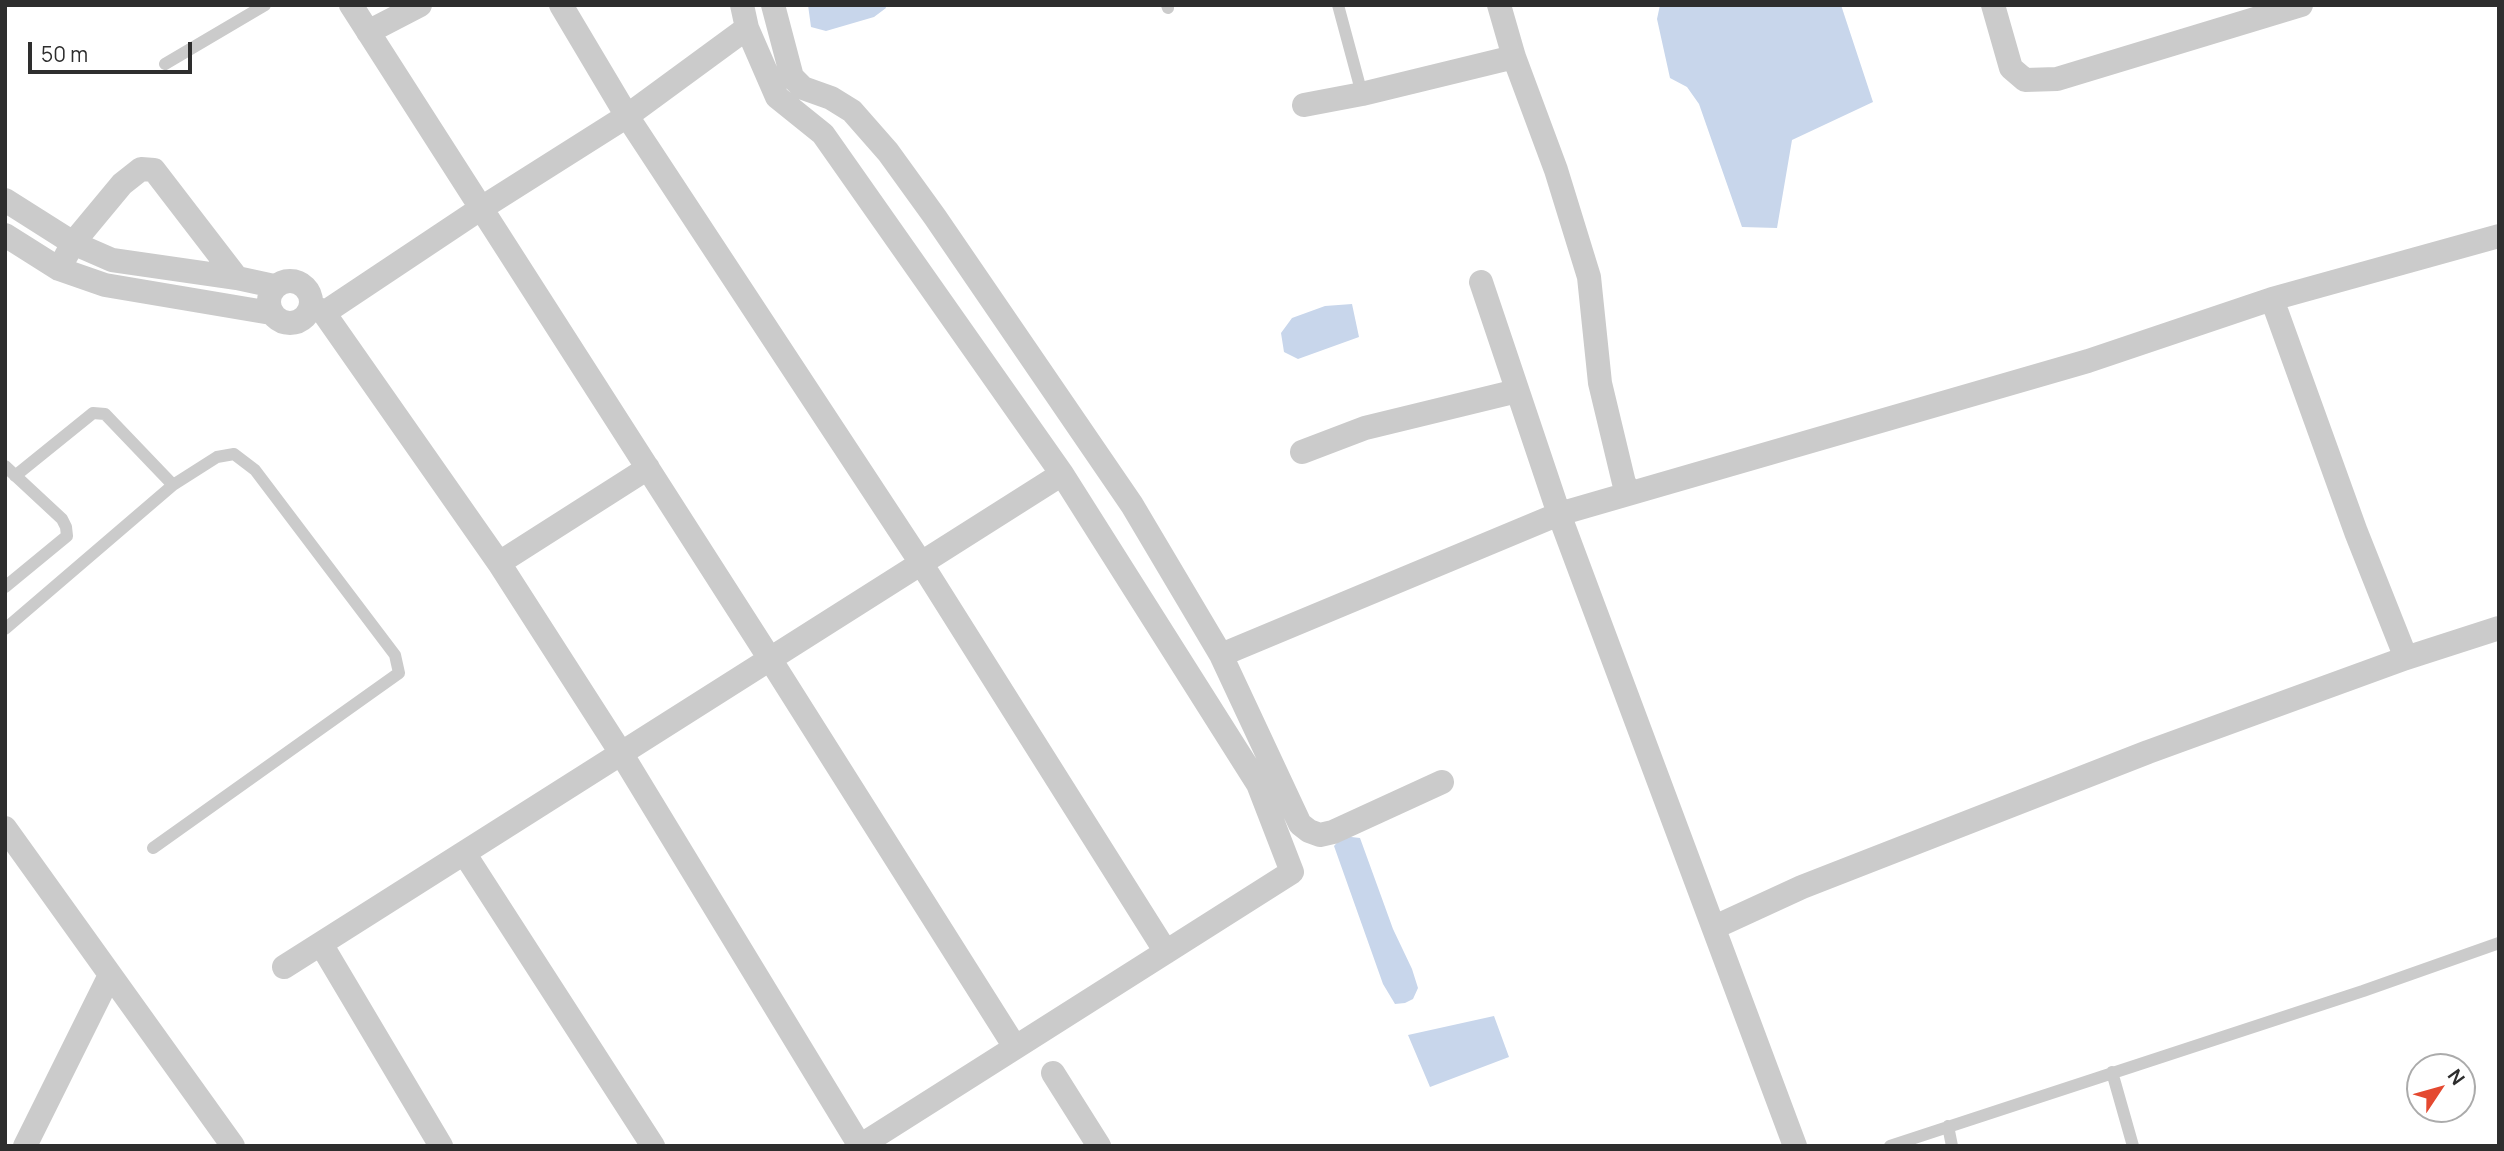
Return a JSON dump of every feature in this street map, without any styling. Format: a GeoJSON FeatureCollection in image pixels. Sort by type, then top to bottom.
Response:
{"type":"FeatureCollection","features":[{"type":"Feature","properties":{"kind":"street"},"geometry":{"type":"LineString","coordinates":[[351,5],[1015,1047]]}},
{"type":"Feature","properties":{"kind":"street"},"geometry":{"type":"LineString","coordinates":[[368,32],[420,5]]}},
{"type":"Feature","properties":{"kind":"street"},"geometry":{"type":"LineString","coordinates":[[561,5],[627,116],[921,564],[1166,952]]}},
{"type":"Feature","properties":{"kind":"street"},"geometry":{"type":"LineString","coordinates":[[773,5],[792,77],[803,88],[852,111],[888,152],[1132,505],[1221,655],[1300,824],[1320,835],[1333,832],[1442,782]]}},
{"type":"Feature","properties":{"kind":"street"},"geometry":{"type":"LineString","coordinates":[[1499,5],[1514,57],[1556,170],[1589,277],[1600,383],[1624,483],[1630,492]]}},
{"type":"Feature","properties":{"kind":"street"},"geometry":{"type":"LineString","coordinates":[[1993,5],[2011,68],[2025,80],[2057,79],[2301,5]]}},
{"type":"Feature","properties":{"kind":"street"},"geometry":{"type":"LineString","coordinates":[[627,116],[480,209],[318,309],[307,314],[299,321],[289,323],[278,320],[271,313],[268,303],[274,286],[286,280],[299,282],[309,291],[318,309],[499,563],[621,753],[860,1146],[878,1141],[1015,1047],[1292,872],[1258,784],[1062,474],[823,134],[777,97],[745,17],[627,116]]}},
{"type":"Feature","properties":{"kind":"street"},"geometry":{"type":"LineString","coordinates":[[1304,105],[1362,94],[1514,57]]}},
{"type":"Feature","properties":{"kind":"street"},"geometry":{"type":"LineString","coordinates":[[59,269],[73,243],[122,184],[141,169],[155,170],[237,278]]}},
{"type":"Feature","properties":{"kind":"street"},"geometry":{"type":"LineString","coordinates":[[5,200],[73,243],[112,260],[274,286]]}},
{"type":"Feature","properties":{"kind":"street"},"geometry":{"type":"LineString","coordinates":[[5,235],[59,269],[105,285],[271,313]]}},
{"type":"Feature","properties":{"kind":"street"},"geometry":{"type":"LineString","coordinates":[[1221,655],[1559,514],[2088,361],[2272,299],[2499,236]]}},
{"type":"Feature","properties":{"kind":"street"},"geometry":{"type":"LineString","coordinates":[[1481,282],[1559,514],[1795,1146]]}},
{"type":"Feature","properties":{"kind":"street"},"geometry":{"type":"LineString","coordinates":[[2272,299],[2356,532],[2406,658]]}},
{"type":"Feature","properties":{"kind":"street"},"geometry":{"type":"LineString","coordinates":[[1302,452],[1365,428],[1517,391]]}},
{"type":"Feature","properties":{"kind":"street"},"geometry":{"type":"LineString","coordinates":[[499,563],[648,468]]}},
{"type":"Feature","properties":{"kind":"street"},"geometry":{"type":"LineString","coordinates":[[284,967],[1062,474]]}},
{"type":"Feature","properties":{"kind":"street"},"geometry":{"type":"LineString","coordinates":[[1715,927],[1801,887],[2135,757],[2406,658],[2499,628]]}},
{"type":"Feature","properties":{"kind":"street"},"geometry":{"type":"LineString","coordinates":[[5,828],[233,1146]]}},
{"type":"Feature","properties":{"kind":"street"},"geometry":{"type":"LineString","coordinates":[[464,853],[653,1146]]}},
{"type":"Feature","properties":{"kind":"street"},"geometry":{"type":"LineString","coordinates":[[321,944],[441,1146]]}},
{"type":"Feature","properties":{"kind":"street"},"geometry":{"type":"LineString","coordinates":[[24,1146],[110,975]]}},
{"type":"Feature","properties":{"kind":"street"},"geometry":{"type":"LineString","coordinates":[[1052,1073],[1099,1146]]}},
{"type":"Feature","properties":{"kind":"lane"},"geometry":{"type":"LineString","coordinates":[[165,64],[265,5]]}},
{"type":"Feature","properties":{"kind":"lane"},"geometry":{"type":"LineString","coordinates":[[1338,5],[1362,94]]}},
{"type":"Feature","properties":{"kind":"lane"},"geometry":{"type":"LineString","coordinates":[[15,476],[93,413],[105,414],[173,485]]}},
{"type":"Feature","properties":{"kind":"lane"},"geometry":{"type":"LineString","coordinates":[[5,629],[173,485],[217,457],[234,454],[255,470],[395,655],[398,673],[153,848]]}},
{"type":"Feature","properties":{"kind":"lane"},"geometry":{"type":"LineString","coordinates":[[5,466],[62,519],[67,536],[5,587]]}},
{"type":"Feature","properties":{"kind":"lane"},"geometry":{"type":"LineString","coordinates":[[1890,1146],[2363,991],[2499,943]]}},
{"type":"Feature","properties":{"kind":"lane"},"geometry":{"type":"LineString","coordinates":[[2112,1072],[2133,1146]]}},
{"type":"Feature","properties":{"kind":"lane"},"geometry":{"type":"LineString","coordinates":[[1948,1126],[1952,1146]]}},
{"type":"Feature","properties":{"kind":"water"},"geometry":{"type":"Polygon","coordinates":[[[808,5],[885,5],[886,8],[874,17],[826,31],[811,27],[808,5]]]}},
{"type":"Feature","properties":{"kind":"water"},"geometry":{"type":"Polygon","coordinates":[[[1660,5],[1841,5],[1873,102],[1792,140],[1777,228],[1742,227],[1699,104],[1687,87],[1670,78],[1657,19],[1660,5]]]}},
{"type":"Feature","properties":{"kind":"water"},"geometry":{"type":"Polygon","coordinates":[[[1352,304],[1359,337],[1298,359],[1284,352],[1281,333],[1292,318],[1325,306],[1352,304]]]}},
{"type":"Feature","properties":{"kind":"water"},"geometry":{"type":"Polygon","coordinates":[[[1343,836],[1360,838],[1393,929],[1412,969],[1418,988],[1413,999],[1405,1003],[1395,1004],[1383,984],[1334,846],[1343,836]]]}},
{"type":"Feature","properties":{"kind":"water"},"geometry":{"type":"Polygon","coordinates":[[[1494,1016],[1509,1057],[1430,1087],[1408,1035],[1494,1016]]]}}]}
